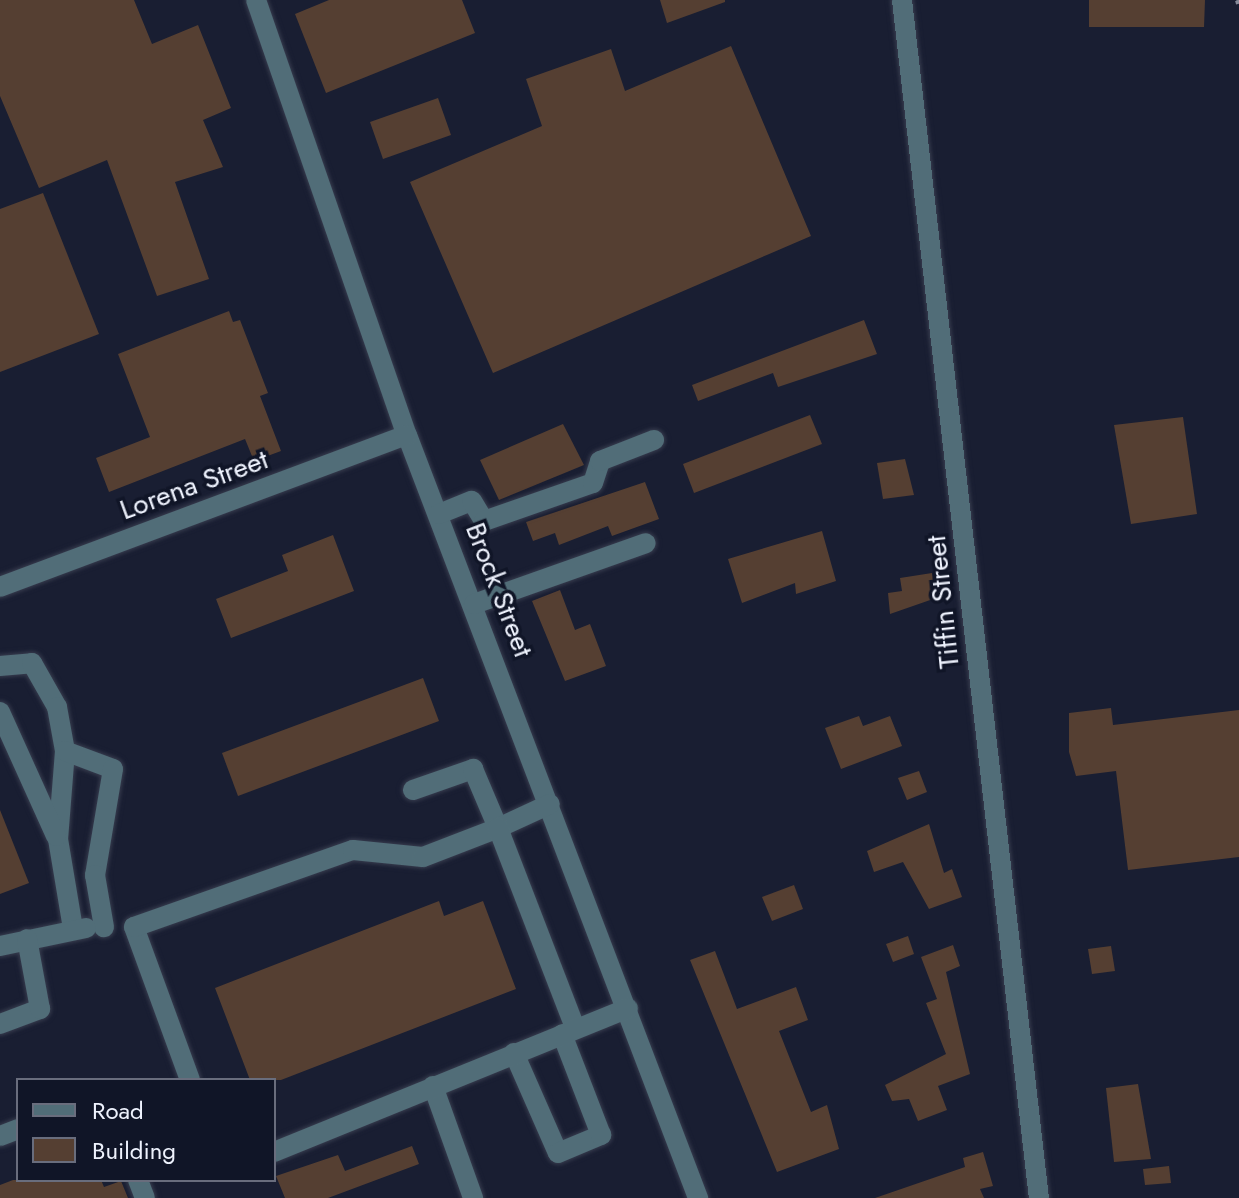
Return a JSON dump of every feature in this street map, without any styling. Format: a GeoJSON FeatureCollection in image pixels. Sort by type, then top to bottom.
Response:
{"type":"FeatureCollection","features":[{"type":"Feature","properties":{"kind":"street","name":"Brock Street"},"geometry":{"type":"LineString","coordinates":[[256,0],[407,435],[698,1198]]}},
{"type":"Feature","properties":{"kind":"street","name":"Tiffin Street"},"geometry":{"type":"LineString","coordinates":[[902,0],[1039,1198]]}},
{"type":"Feature","properties":{"kind":"street","name":"Lorena Street"},"geometry":{"type":"LineString","coordinates":[[0,587],[407,435]]}},
{"type":"Feature","properties":{"kind":"street"},"geometry":{"type":"LineString","coordinates":[[439,514],[472,501],[484,521],[511,512],[593,483],[600,461],[654,440]]}},
{"type":"Feature","properties":{"kind":"street"},"geometry":{"type":"LineString","coordinates":[[474,604],[646,543]]}},
{"type":"Feature","properties":{"kind":"street"},"geometry":{"type":"LineString","coordinates":[[0,666],[32,663],[57,707],[65,751],[58,839],[73,929]]}},
{"type":"Feature","properties":{"kind":"street"},"geometry":{"type":"LineString","coordinates":[[0,712],[58,839]]}},
{"type":"Feature","properties":{"kind":"street"},"geometry":{"type":"LineString","coordinates":[[65,751],[113,769],[95,875],[104,927]]}},
{"type":"Feature","properties":{"kind":"street"},"geometry":{"type":"LineString","coordinates":[[413,790],[473,769],[498,828],[601,1135],[558,1153],[514,1053]]}},
{"type":"Feature","properties":{"kind":"street"},"geometry":{"type":"LineString","coordinates":[[0,946],[73,929],[134,927],[353,850],[423,857],[550,804]]}},
{"type":"Feature","properties":{"kind":"street"},"geometry":{"type":"LineString","coordinates":[[134,927],[189,1078]]}},
{"type":"Feature","properties":{"kind":"street"},"geometry":{"type":"LineString","coordinates":[[0,1024],[40,1009],[27,939]]}},
{"type":"Feature","properties":{"kind":"street"},"geometry":{"type":"LineString","coordinates":[[276,1151],[628,1008]]}},
{"type":"Feature","properties":{"kind":"street"},"geometry":{"type":"LineString","coordinates":[[433,1086],[473,1198]]}},
{"type":"Feature","properties":{"kind":"building"},"geometry":{"type":"Polygon","coordinates":[[[0,0],[134,0],[152,44],[198,25],[231,108],[203,120],[223,167],[175,182],[209,279],[157,296],[107,160],[39,188],[0,96],[0,0]]]}},
{"type":"Feature","properties":{"kind":"building"},"geometry":{"type":"Polygon","coordinates":[[[329,0],[462,0],[475,33],[326,93],[295,14],[329,0]]]}},
{"type":"Feature","properties":{"kind":"building"},"geometry":{"type":"Polygon","coordinates":[[[660,0],[725,0],[725,2],[667,23],[660,0]]]}},
{"type":"Feature","properties":{"kind":"building"},"geometry":{"type":"Polygon","coordinates":[[[1089,0],[1205,0],[1204,27],[1089,27],[1089,0]]]}},
{"type":"Feature","properties":{"kind":"building"},"geometry":{"type":"Polygon","coordinates":[[[731,46],[811,236],[493,373],[410,182],[542,126],[526,79],[611,49],[625,91],[731,46]]]}},
{"type":"Feature","properties":{"kind":"building"},"geometry":{"type":"Polygon","coordinates":[[[438,98],[451,135],[383,159],[370,122],[438,98]]]}},
{"type":"Feature","properties":{"kind":"building"},"geometry":{"type":"Polygon","coordinates":[[[43,193],[99,334],[0,372],[0,209],[43,193]]]}},
{"type":"Feature","properties":{"kind":"building"},"geometry":{"type":"Polygon","coordinates":[[[229,311],[233,322],[240,320],[268,393],[260,396],[281,451],[254,461],[245,439],[109,492],[96,458],[150,437],[118,354],[229,311]]]}},
{"type":"Feature","properties":{"kind":"building"},"geometry":{"type":"Polygon","coordinates":[[[864,320],[877,354],[778,387],[773,373],[698,401],[692,385],[864,320]]]}},
{"type":"Feature","properties":{"kind":"building"},"geometry":{"type":"Polygon","coordinates":[[[810,415],[822,444],[694,493],[683,464],[810,415]]]}},
{"type":"Feature","properties":{"kind":"building"},"geometry":{"type":"Polygon","coordinates":[[[1183,417],[1197,514],[1131,524],[1114,425],[1183,417]]]}},
{"type":"Feature","properties":{"kind":"building"},"geometry":{"type":"Polygon","coordinates":[[[563,424],[584,465],[499,500],[480,460],[563,424]]]}},
{"type":"Feature","properties":{"kind":"building"},"geometry":{"type":"Polygon","coordinates":[[[905,459],[914,495],[883,499],[877,463],[905,459]]]}},
{"type":"Feature","properties":{"kind":"building"},"geometry":{"type":"Polygon","coordinates":[[[645,482],[659,519],[612,536],[608,526],[559,545],[555,533],[533,541],[526,522],[645,482]]]}},
{"type":"Feature","properties":{"kind":"building"},"geometry":{"type":"Polygon","coordinates":[[[822,531],[836,581],[796,594],[795,583],[742,603],[728,559],[822,531]]]}},
{"type":"Feature","properties":{"kind":"building"},"geometry":{"type":"Polygon","coordinates":[[[333,535],[354,591],[231,638],[216,599],[288,571],[282,555],[333,535]]]}},
{"type":"Feature","properties":{"kind":"building"},"geometry":{"type":"Polygon","coordinates":[[[932,573],[936,598],[890,614],[888,593],[902,591],[900,578],[932,573]]]}},
{"type":"Feature","properties":{"kind":"building"},"geometry":{"type":"Polygon","coordinates":[[[560,590],[575,630],[590,624],[606,666],[565,681],[532,601],[560,590]]]}},
{"type":"Feature","properties":{"kind":"building"},"geometry":{"type":"Polygon","coordinates":[[[423,678],[439,721],[238,796],[222,753],[423,678]]]}},
{"type":"Feature","properties":{"kind":"building"},"geometry":{"type":"Polygon","coordinates":[[[1111,708],[1113,725],[1239,710],[1239,857],[1128,870],[1116,771],[1076,776],[1069,752],[1069,713],[1111,708]]]}},
{"type":"Feature","properties":{"kind":"building"},"geometry":{"type":"Polygon","coordinates":[[[859,716],[863,726],[890,716],[902,746],[841,769],[825,728],[859,716]]]}},
{"type":"Feature","properties":{"kind":"building"},"geometry":{"type":"Polygon","coordinates":[[[919,771],[927,792],[907,800],[898,778],[919,771]]]}},
{"type":"Feature","properties":{"kind":"building"},"geometry":{"type":"Polygon","coordinates":[[[0,810],[29,883],[0,894],[0,810]]]}},
{"type":"Feature","properties":{"kind":"building"},"geometry":{"type":"Polygon","coordinates":[[[929,824],[944,873],[952,869],[962,897],[929,909],[903,862],[874,872],[867,851],[929,824]]]}},
{"type":"Feature","properties":{"kind":"building"},"geometry":{"type":"Polygon","coordinates":[[[794,885],[803,909],[772,921],[762,897],[794,885]]]}},
{"type":"Feature","properties":{"kind":"building"},"geometry":{"type":"Polygon","coordinates":[[[439,901],[444,916],[483,901],[516,989],[276,1080],[249,1078],[215,988],[439,901]]]}},
{"type":"Feature","properties":{"kind":"building"},"geometry":{"type":"Polygon","coordinates":[[[908,936],[914,954],[893,962],[886,944],[908,936]]]}},
{"type":"Feature","properties":{"kind":"building"},"geometry":{"type":"Polygon","coordinates":[[[953,945],[960,966],[946,972],[970,1074],[938,1086],[947,1110],[918,1121],[909,1099],[892,1101],[885,1085],[946,1054],[926,1003],[937,999],[921,957],[953,945]]]}},
{"type":"Feature","properties":{"kind":"building"},"geometry":{"type":"Polygon","coordinates":[[[1111,946],[1115,971],[1092,974],[1088,949],[1111,946]]]}},
{"type":"Feature","properties":{"kind":"building"},"geometry":{"type":"Polygon","coordinates":[[[715,951],[737,1009],[796,987],[808,1020],[779,1031],[811,1112],[827,1105],[839,1149],[777,1172],[690,960],[715,951]]]}},
{"type":"Feature","properties":{"kind":"building"},"geometry":{"type":"Polygon","coordinates":[[[1138,1084],[1151,1159],[1114,1162],[1106,1088],[1138,1084]]]}},
{"type":"Feature","properties":{"kind":"building"},"geometry":{"type":"Polygon","coordinates":[[[412,1146],[419,1164],[328,1198],[285,1198],[276,1176],[338,1155],[345,1171],[412,1146]]]}},
{"type":"Feature","properties":{"kind":"building"},"geometry":{"type":"Polygon","coordinates":[[[983,1152],[993,1186],[980,1189],[984,1198],[875,1198],[965,1167],[963,1158],[983,1152]]]}},
{"type":"Feature","properties":{"kind":"building"},"geometry":{"type":"Polygon","coordinates":[[[1169,1166],[1171,1183],[1145,1185],[1143,1169],[1169,1166]]]}},
{"type":"Feature","properties":{"kind":"building"},"geometry":{"type":"Polygon","coordinates":[[[13,1180],[102,1182],[104,1187],[121,1182],[128,1198],[0,1198],[0,1185],[13,1180]]]}},
{"type":"Feature","properties":{"kind":"railway"},"geometry":{"type":"LineString","coordinates":[[1238,0],[1239,4]]}}]}
